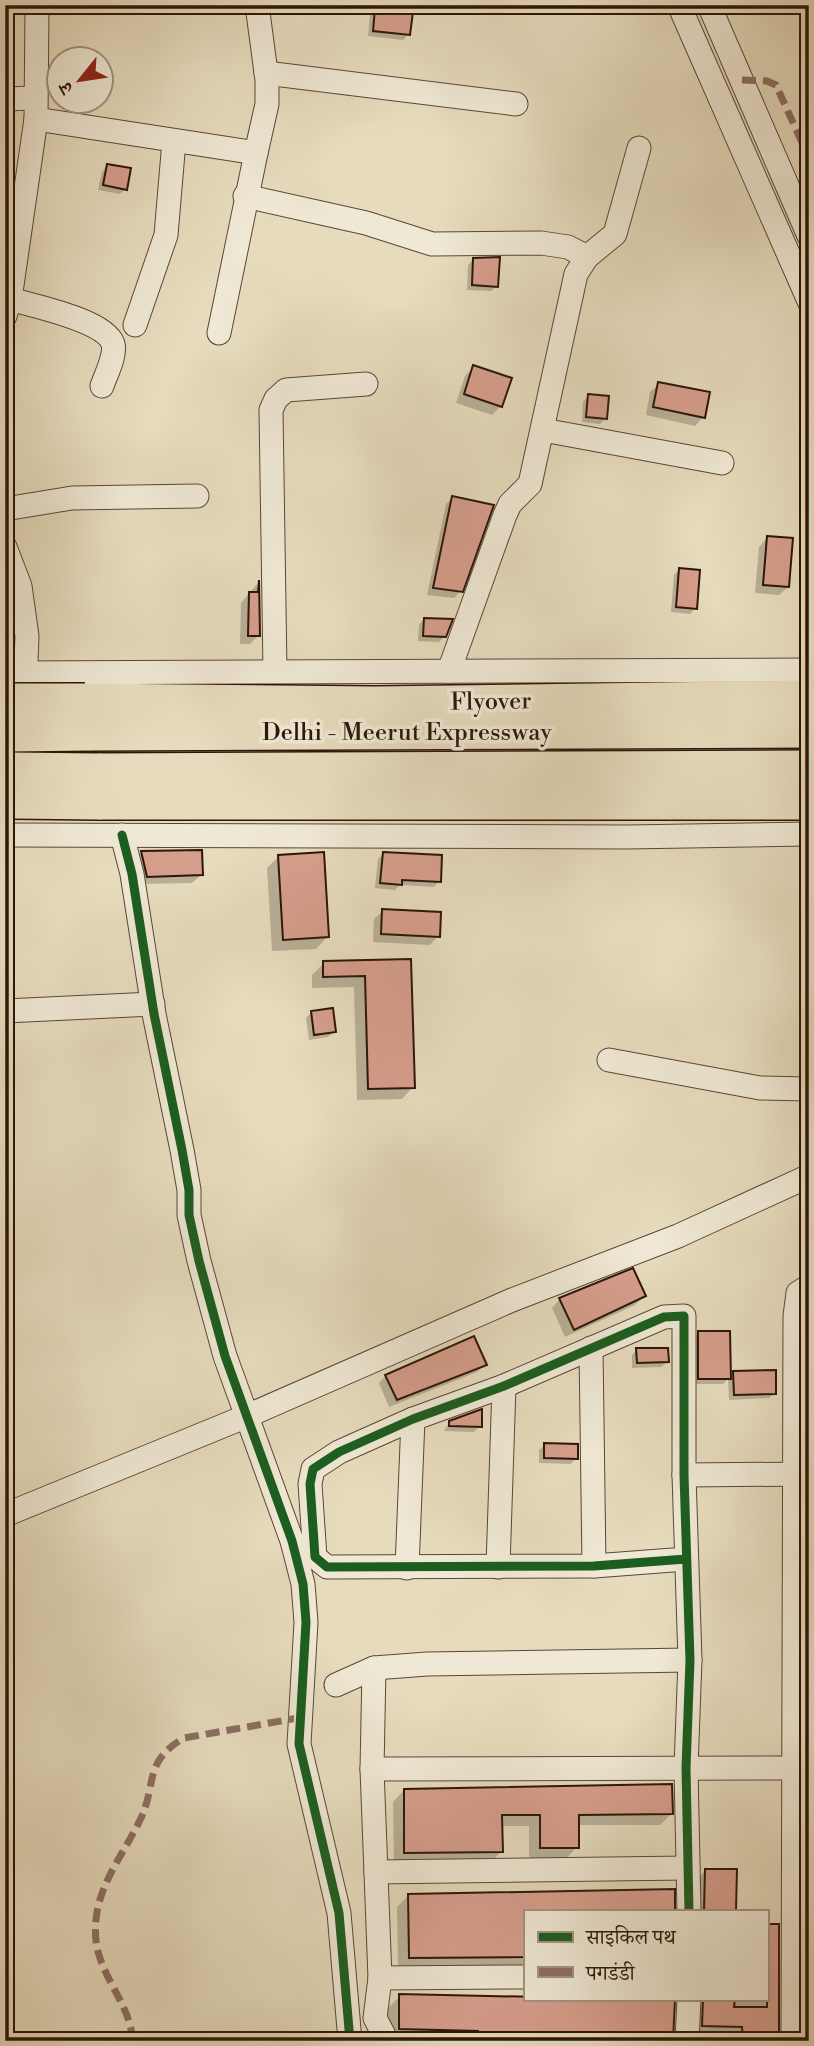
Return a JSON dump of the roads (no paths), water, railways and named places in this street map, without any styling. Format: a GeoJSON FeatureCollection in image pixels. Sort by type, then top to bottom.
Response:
{"type":"FeatureCollection","features":[{"type":"Feature","properties":{"kind":"highway","name":"Flyover"},"geometry":{"type":"LineString","coordinates":[[10,703],[375,704],[809,698]]}},
{"type":"Feature","properties":{"kind":"highway","name":"Delhi - Meerut Expressway"},"geometry":{"type":"LineString","coordinates":[[10,703],[89,733],[809,730]]}},
{"type":"Feature","properties":{"kind":"highway","name":"Delhi - Meerut Expressway"},"geometry":{"type":"LineString","coordinates":[[7,781],[98,771],[809,768]]}},
{"type":"Feature","properties":{"kind":"highway"},"geometry":{"type":"LineString","coordinates":[[7,781],[809,802]]}},
{"type":"Feature","properties":{"kind":"street"},"geometry":{"type":"LineString","coordinates":[[37,5],[36,108],[8,307],[94,325],[109,338],[113,346],[112,358],[102,386]]}},
{"type":"Feature","properties":{"kind":"street"},"geometry":{"type":"LineString","coordinates":[[219,334],[245,196],[267,104],[266,73],[257,5]]}},
{"type":"Feature","properties":{"kind":"street"},"geometry":{"type":"LineString","coordinates":[[679,5],[809,301]]}},
{"type":"Feature","properties":{"kind":"street"},"geometry":{"type":"LineString","coordinates":[[709,5],[809,236]]}},
{"type":"Feature","properties":{"kind":"street"},"geometry":{"type":"LineString","coordinates":[[266,73],[516,104]]}},
{"type":"Feature","properties":{"kind":"street"},"geometry":{"type":"LineString","coordinates":[[5,99],[174,141],[256,153]]}},
{"type":"Feature","properties":{"kind":"street"},"geometry":{"type":"LineString","coordinates":[[135,326],[166,235],[174,141]]}},
{"type":"Feature","properties":{"kind":"street"},"geometry":{"type":"LineString","coordinates":[[449,671],[505,515],[510,504],[530,484],[576,274],[587,257],[615,234],[639,148]]}},
{"type":"Feature","properties":{"kind":"street"},"geometry":{"type":"LineString","coordinates":[[245,196],[366,223],[432,244],[541,243],[568,247],[587,257]]}},
{"type":"Feature","properties":{"kind":"street"},"geometry":{"type":"LineString","coordinates":[[275,671],[271,410],[276,399],[286,390],[366,384]]}},
{"type":"Feature","properties":{"kind":"street"},"geometry":{"type":"LineString","coordinates":[[543,430],[722,463]]}},
{"type":"Feature","properties":{"kind":"street"},"geometry":{"type":"LineString","coordinates":[[5,509],[72,498],[197,496]]}},
{"type":"Feature","properties":{"kind":"street"},"geometry":{"type":"LineString","coordinates":[[5,547],[20,586],[27,636],[10,703],[30,835]]}},
{"type":"Feature","properties":{"kind":"street"},"geometry":{"type":"LineString","coordinates":[[10,703],[64,673],[809,670]]}},
{"type":"Feature","properties":{"kind":"street"},"geometry":{"type":"LineString","coordinates":[[64,673],[72,835]]}},
{"type":"Feature","properties":{"kind":"street"},"geometry":{"type":"LineString","coordinates":[[5,835],[626,837],[809,834]]}},
{"type":"Feature","properties":{"kind":"street"},"geometry":{"type":"LineString","coordinates":[[122,835],[132,874],[153,1004],[183,1150],[188,1215],[225,1356],[292,1541],[303,1584],[306,1622],[299,1744],[339,1913],[350,2041]]}},
{"type":"Feature","properties":{"kind":"street"},"geometry":{"type":"LineString","coordinates":[[5,1011],[153,1004]]}},
{"type":"Feature","properties":{"kind":"street"},"geometry":{"type":"LineString","coordinates":[[609,1060],[760,1088],[809,1089]]}},
{"type":"Feature","properties":{"kind":"street"},"geometry":{"type":"LineString","coordinates":[[5,1515],[247,1416],[512,1300],[678,1236],[809,1176]]}},
{"type":"Feature","properties":{"kind":"street"},"geometry":{"type":"LineString","coordinates":[[793,2041],[802,1768],[802,1474],[795,1316],[799,1293],[809,1286]]}},
{"type":"Feature","properties":{"kind":"street"},"geometry":{"type":"LineString","coordinates":[[687,1559],[594,1566],[407,1569],[327,1567],[319,1562],[313,1548],[310,1484],[313,1469],[413,1419],[504,1386],[664,1318],[684,1317],[684,1475],[687,1559],[690,1660],[686,1768],[689,1910]]}},
{"type":"Feature","properties":{"kind":"street"},"geometry":{"type":"LineString","coordinates":[[591,1348],[594,1566]]}},
{"type":"Feature","properties":{"kind":"street"},"geometry":{"type":"LineString","coordinates":[[498,1567],[504,1386]]}},
{"type":"Feature","properties":{"kind":"street"},"geometry":{"type":"LineString","coordinates":[[407,1569],[413,1419]]}},
{"type":"Feature","properties":{"kind":"street"},"geometry":{"type":"LineString","coordinates":[[684,1475],[802,1474]]}},
{"type":"Feature","properties":{"kind":"street"},"geometry":{"type":"LineString","coordinates":[[336,1685],[374,1668],[426,1664],[690,1660]]}},
{"type":"Feature","properties":{"kind":"street"},"geometry":{"type":"LineString","coordinates":[[374,1668],[372,1769],[380,1978],[375,2018],[387,2041]]}},
{"type":"Feature","properties":{"kind":"street"},"geometry":{"type":"LineString","coordinates":[[372,1769],[802,1768]]}},
{"type":"Feature","properties":{"kind":"street"},"geometry":{"type":"LineString","coordinates":[[376,1872],[688,1868]]}},
{"type":"Feature","properties":{"kind":"street"},"geometry":{"type":"LineString","coordinates":[[380,1978],[524,1977]]}},
{"type":"Feature","properties":{"kind":"street"},"geometry":{"type":"LineString","coordinates":[[687,2041],[689,2000]]}}]}
